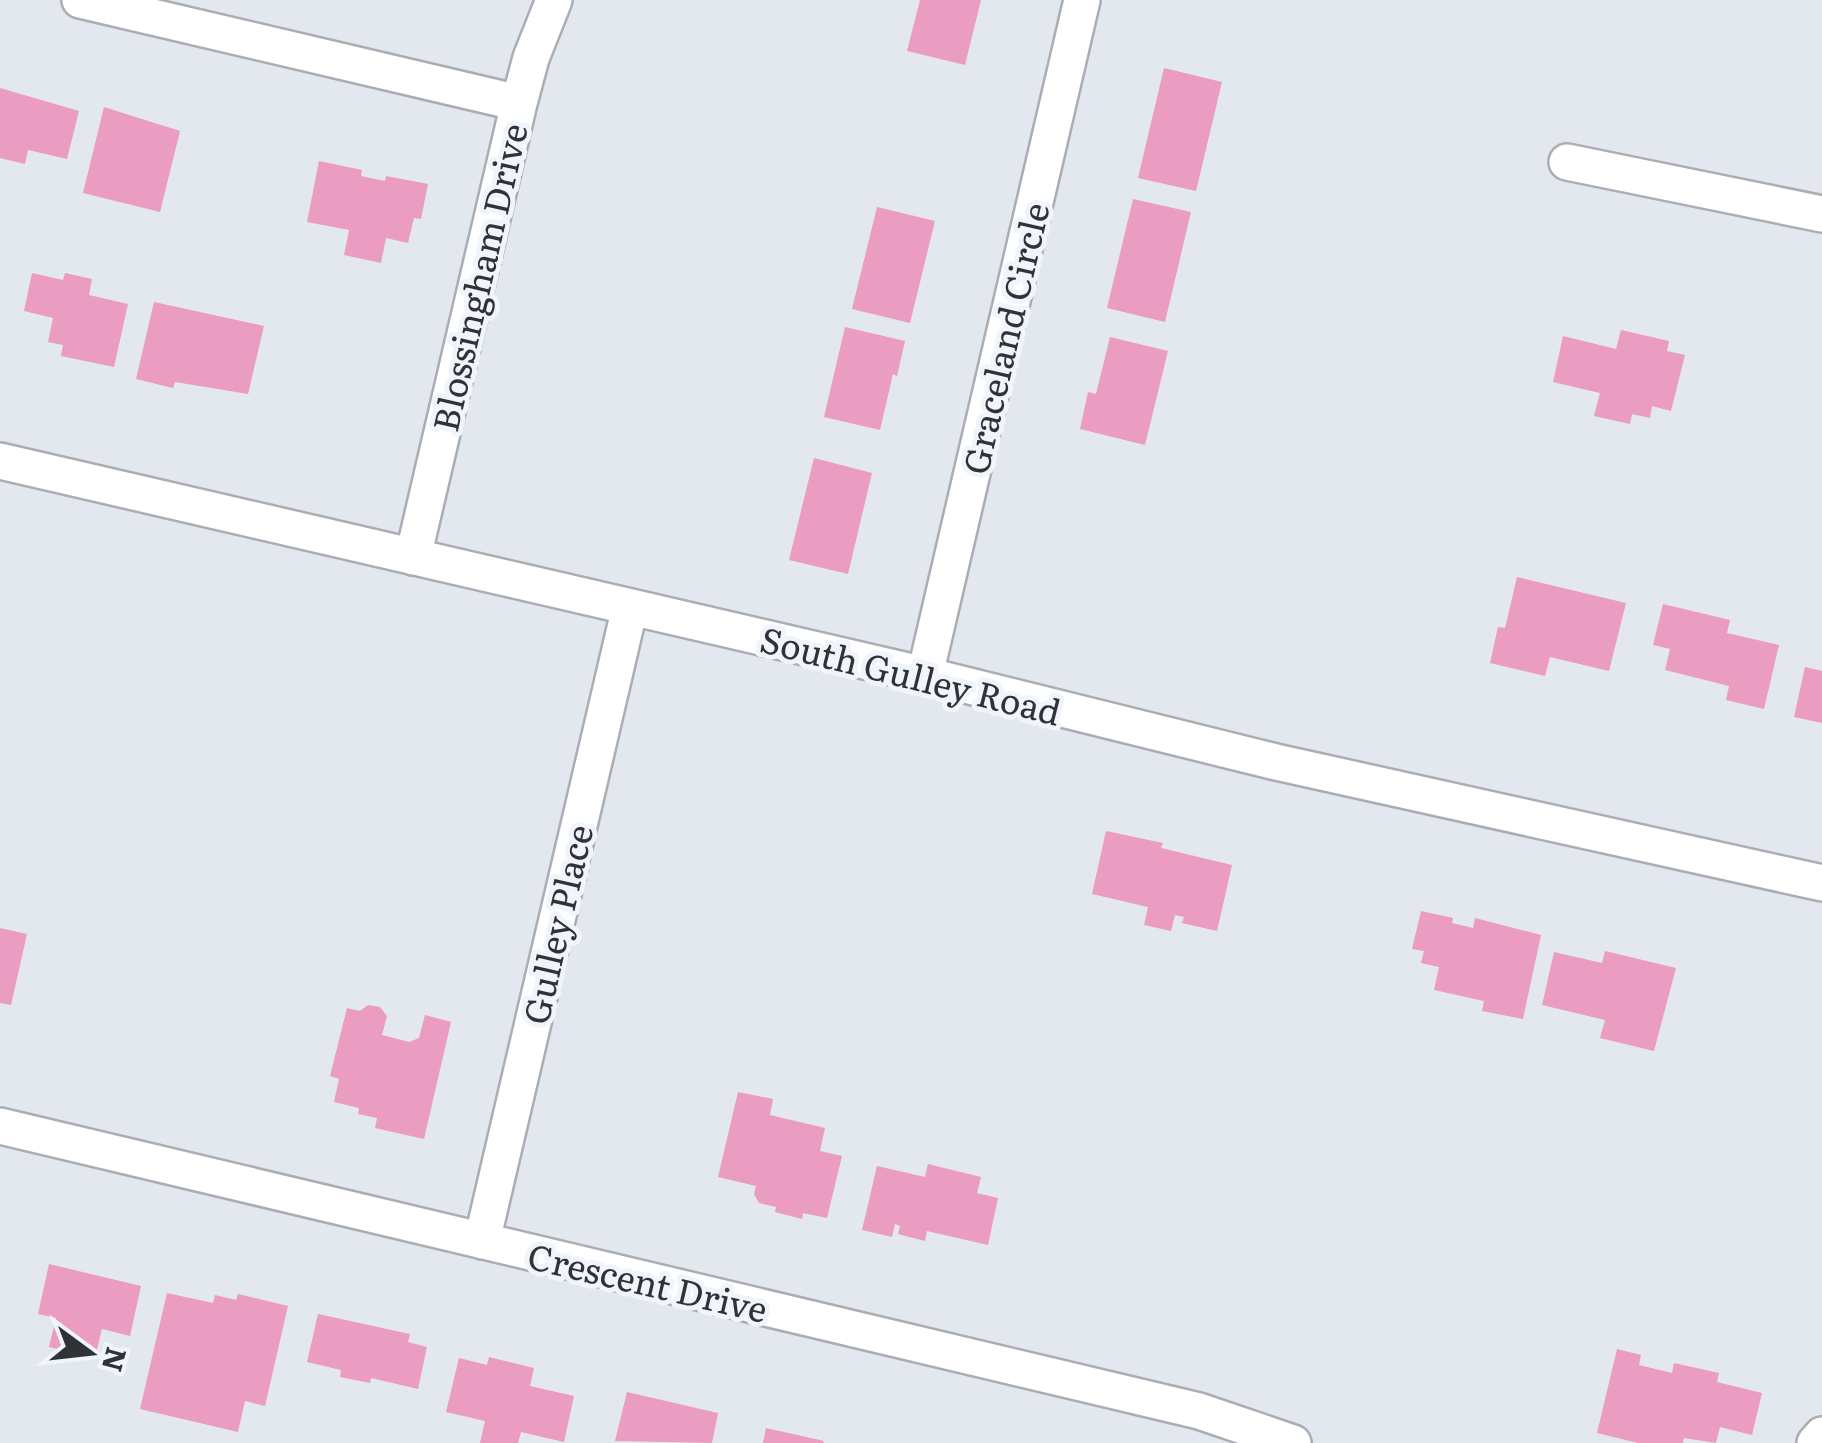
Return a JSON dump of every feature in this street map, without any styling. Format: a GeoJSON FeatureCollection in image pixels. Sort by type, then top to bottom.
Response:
{"type":"FeatureCollection","features":[{"type":"Feature","properties":{"kind":"street"},"geometry":{"type":"LineString","coordinates":[[80,0],[155,9],[519,103]]}},
{"type":"Feature","properties":{"kind":"street","name":"Blossingham Drive"},"geometry":{"type":"LineString","coordinates":[[412,557],[519,103],[531,58],[554,0]]}},
{"type":"Feature","properties":{"kind":"street","name":"Graceland Circle"},"geometry":{"type":"LineString","coordinates":[[925,675],[1082,0]]}},
{"type":"Feature","properties":{"kind":"street"},"geometry":{"type":"LineString","coordinates":[[1567,162],[1822,214]]}},
{"type":"Feature","properties":{"kind":"street","name":"South Gulley Road"},"geometry":{"type":"LineString","coordinates":[[0,461],[925,675],[1276,762],[1822,883]]}},
{"type":"Feature","properties":{"kind":"street","name":"Gulley Place"},"geometry":{"type":"LineString","coordinates":[[482,1241],[630,608]]}},
{"type":"Feature","properties":{"kind":"street","name":"Crescent Drive"},"geometry":{"type":"LineString","coordinates":[[0,1126],[1200,1412],[1294,1443]]}},
{"type":"Feature","properties":{"kind":"street"},"geometry":{"type":"LineString","coordinates":[[1815,1443],[1822,1434]]}},
{"type":"Feature","properties":{"kind":"building"},"geometry":{"type":"Polygon","coordinates":[[[920,0],[981,0],[965,65],[907,51],[920,0]]]}},
{"type":"Feature","properties":{"kind":"building"},"geometry":{"type":"Polygon","coordinates":[[[1164,68],[1222,82],[1196,191],[1138,178],[1164,68]]]}},
{"type":"Feature","properties":{"kind":"building"},"geometry":{"type":"Polygon","coordinates":[[[0,88],[79,111],[67,159],[28,150],[25,164],[0,158],[0,88]]]}},
{"type":"Feature","properties":{"kind":"building"},"geometry":{"type":"Polygon","coordinates":[[[104,107],[180,131],[160,212],[83,193],[104,107]]]}},
{"type":"Feature","properties":{"kind":"building"},"geometry":{"type":"Polygon","coordinates":[[[319,161],[362,170],[361,176],[428,184],[421,219],[414,218],[408,243],[386,238],[381,263],[344,255],[349,230],[307,222],[319,161]]]}},
{"type":"Feature","properties":{"kind":"building"},"geometry":{"type":"Polygon","coordinates":[[[1133,199],[1191,212],[1165,322],[1107,308],[1133,199]]]}},
{"type":"Feature","properties":{"kind":"building"},"geometry":{"type":"Polygon","coordinates":[[[877,207],[935,221],[910,323],[852,309],[877,207]]]}},
{"type":"Feature","properties":{"kind":"building"},"geometry":{"type":"Polygon","coordinates":[[[32,273],[63,280],[65,273],[92,279],[89,295],[128,304],[114,367],[61,356],[63,345],[48,342],[53,318],[24,311],[32,273]]]}},
{"type":"Feature","properties":{"kind":"building"},"geometry":{"type":"Polygon","coordinates":[[[154,302],[264,326],[248,394],[175,382],[173,388],[136,379],[154,302]]]}},
{"type":"Feature","properties":{"kind":"building"},"geometry":{"type":"Polygon","coordinates":[[[845,327],[905,341],[880,430],[824,417],[845,327]]]}},
{"type":"Feature","properties":{"kind":"building"},"geometry":{"type":"Polygon","coordinates":[[[1621,330],[1669,341],[1667,351],[1685,355],[1671,411],[1652,406],[1650,418],[1632,414],[1630,424],[1594,416],[1600,393],[1553,382],[1563,336],[1616,349],[1621,330]]]}},
{"type":"Feature","properties":{"kind":"building"},"geometry":{"type":"Polygon","coordinates":[[[1110,337],[1168,351],[1145,445],[1080,429],[1088,392],[1096,394],[1110,337]]]}},
{"type":"Feature","properties":{"kind":"building"},"geometry":{"type":"Polygon","coordinates":[[[814,458],[872,473],[848,574],[789,560],[814,458]]]}},
{"type":"Feature","properties":{"kind":"building"},"geometry":{"type":"Polygon","coordinates":[[[1517,577],[1626,603],[1609,671],[1550,657],[1545,676],[1490,663],[1498,627],[1505,628],[1517,577]]]}},
{"type":"Feature","properties":{"kind":"building"},"geometry":{"type":"Polygon","coordinates":[[[1663,604],[1730,620],[1727,633],[1779,645],[1764,709],[1726,700],[1729,686],[1665,670],[1670,649],[1653,645],[1663,604]]]}},
{"type":"Feature","properties":{"kind":"building"},"geometry":{"type":"Polygon","coordinates":[[[1805,667],[1822,671],[1822,723],[1794,717],[1805,667]]]}},
{"type":"Feature","properties":{"kind":"building"},"geometry":{"type":"Polygon","coordinates":[[[1106,831],[1163,843],[1161,848],[1232,865],[1217,931],[1182,923],[1184,917],[1175,915],[1171,931],[1144,925],[1148,907],[1092,894],[1106,831]]]}},
{"type":"Feature","properties":{"kind":"building"},"geometry":{"type":"Polygon","coordinates":[[[1421,911],[1453,918],[1452,923],[1473,928],[1475,918],[1541,935],[1523,1019],[1482,1011],[1484,1001],[1434,990],[1439,967],[1421,963],[1424,951],[1412,949],[1421,911]]]}},
{"type":"Feature","properties":{"kind":"building"},"geometry":{"type":"Polygon","coordinates":[[[0,928],[27,934],[11,1005],[0,1003],[0,928]]]}},
{"type":"Feature","properties":{"kind":"building"},"geometry":{"type":"Polygon","coordinates":[[[1605,951],[1676,968],[1654,1051],[1600,1038],[1605,1020],[1542,1005],[1554,952],[1602,963],[1605,951]]]}},
{"type":"Feature","properties":{"kind":"building"},"geometry":{"type":"Polygon","coordinates":[[[368,1005],[380,1007],[387,1016],[382,1035],[409,1042],[419,1038],[425,1015],[451,1022],[424,1139],[375,1128],[377,1118],[358,1114],[359,1108],[334,1102],[339,1079],[330,1076],[347,1008],[360,1011],[368,1005]]]}},
{"type":"Feature","properties":{"kind":"building"},"geometry":{"type":"Polygon","coordinates":[[[738,1092],[773,1099],[770,1115],[825,1128],[820,1151],[842,1156],[827,1218],[803,1213],[802,1219],[775,1212],[776,1207],[759,1203],[754,1194],[756,1186],[718,1177],[738,1092]]]}},
{"type":"Feature","properties":{"kind":"building"},"geometry":{"type":"Polygon","coordinates":[[[928,1164],[981,1177],[977,1193],[998,1198],[988,1245],[927,1231],[925,1241],[898,1234],[900,1226],[895,1224],[892,1237],[862,1230],[877,1166],[925,1177],[928,1164]]]}},
{"type":"Feature","properties":{"kind":"building"},"geometry":{"type":"Polygon","coordinates":[[[49,1264],[141,1286],[130,1336],[102,1329],[95,1357],[49,1347],[56,1318],[38,1314],[49,1264]]]}},
{"type":"Feature","properties":{"kind":"building"},"geometry":{"type":"Polygon","coordinates":[[[167,1293],[213,1303],[215,1295],[236,1300],[238,1294],[288,1306],[265,1406],[245,1401],[238,1432],[140,1409],[167,1293]]]}},
{"type":"Feature","properties":{"kind":"building"},"geometry":{"type":"Polygon","coordinates":[[[318,1314],[410,1334],[408,1342],[427,1347],[418,1389],[371,1378],[370,1383],[340,1377],[341,1370],[307,1362],[318,1314]]]}},
{"type":"Feature","properties":{"kind":"building"},"geometry":{"type":"Polygon","coordinates":[[[1617,1349],[1641,1355],[1639,1365],[1672,1373],[1674,1363],[1719,1373],[1717,1382],[1762,1393],[1752,1435],[1720,1427],[1716,1443],[1684,1438],[1683,1443],[1638,1443],[1597,1433],[1617,1349]]]}},
{"type":"Feature","properties":{"kind":"building"},"geometry":{"type":"Polygon","coordinates":[[[489,1357],[534,1368],[530,1386],[574,1396],[564,1442],[521,1432],[518,1443],[480,1443],[485,1421],[446,1412],[459,1358],[487,1365],[489,1357]]]}},
{"type":"Feature","properties":{"kind":"building"},"geometry":{"type":"Polygon","coordinates":[[[627,1392],[718,1413],[712,1443],[615,1441],[627,1392]]]}},
{"type":"Feature","properties":{"kind":"building"},"geometry":{"type":"Polygon","coordinates":[[[766,1428],[824,1441],[763,1443],[766,1428]]]}}]}
